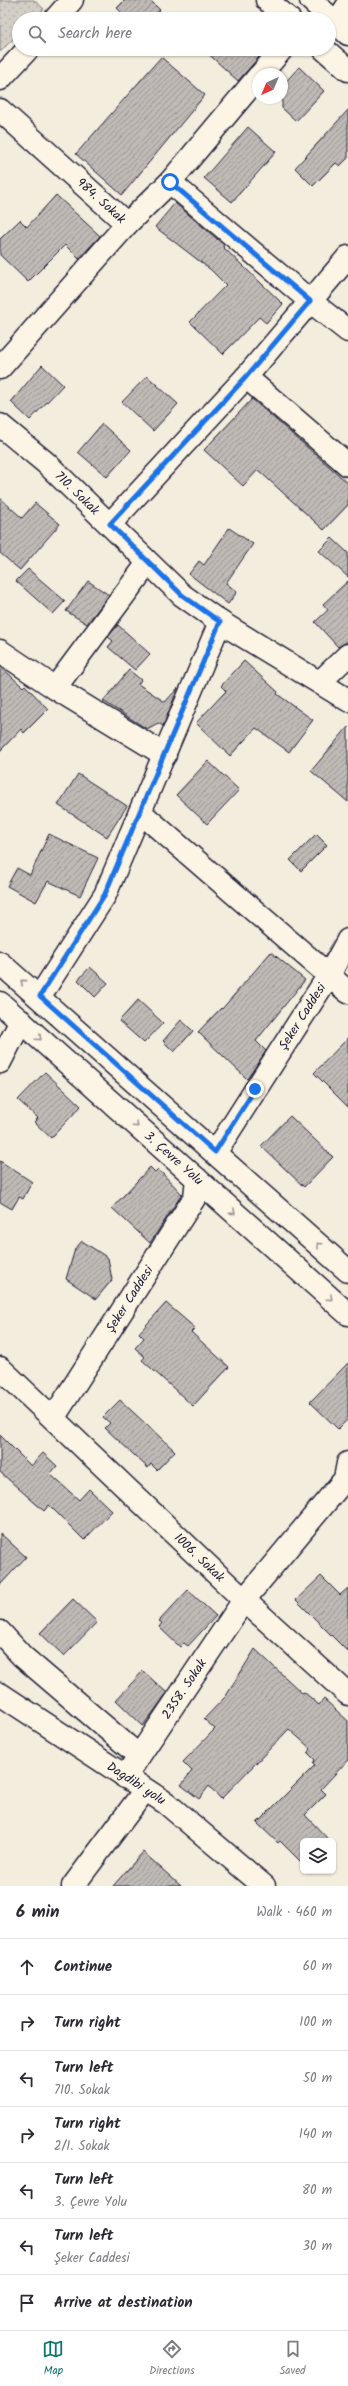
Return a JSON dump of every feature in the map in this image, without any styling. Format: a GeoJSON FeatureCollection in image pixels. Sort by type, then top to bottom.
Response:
{"type":"FeatureCollection","features":[{"type":"Feature","properties":{"kind":"street"},"geometry":{"type":"LineString","coordinates":[[61,12],[72,0]]}},
{"type":"Feature","properties":{"kind":"street"},"geometry":{"type":"LineString","coordinates":[[267,0],[281,12]]}},
{"type":"Feature","properties":{"kind":"street"},"geometry":{"type":"LineString","coordinates":[[311,0],[324,12]]}},
{"type":"Feature","properties":{"kind":"street"},"geometry":{"type":"LineString","coordinates":[[342,28],[348,5]]}},
{"type":"Feature","properties":{"kind":"street"},"geometry":{"type":"LineString","coordinates":[[0,79],[21,56]]}},
{"type":"Feature","properties":{"kind":"street"},"geometry":{"type":"LineString","coordinates":[[266,68],[276,56]]}},
{"type":"Feature","properties":{"kind":"street"},"geometry":{"type":"LineString","coordinates":[[332,56],[348,70]]}},
{"type":"Feature","properties":{"kind":"street","name":"984. Sokak"},"geometry":{"type":"LineString","coordinates":[[0,110],[127,224],[170,182],[252,84]]}},
{"type":"Feature","properties":{"kind":"street"},"geometry":{"type":"LineString","coordinates":[[170,182],[310,301],[348,331]]}},
{"type":"Feature","properties":{"kind":"street"},"geometry":{"type":"LineString","coordinates":[[0,368],[127,224]]}},
{"type":"Feature","properties":{"kind":"street"},"geometry":{"type":"LineString","coordinates":[[110,524],[246,377],[348,257]]}},
{"type":"Feature","properties":{"kind":"street"},"geometry":{"type":"LineString","coordinates":[[246,377],[348,465]]}},
{"type":"Feature","properties":{"kind":"street","name":"710. Sokak"},"geometry":{"type":"LineString","coordinates":[[0,425],[46,463],[182,595],[220,622],[348,700]]}},
{"type":"Feature","properties":{"kind":"street"},"geometry":{"type":"LineString","coordinates":[[55,688],[148,563]]}},
{"type":"Feature","properties":{"kind":"street"},"geometry":{"type":"LineString","coordinates":[[40,996],[105,894],[220,622]]}},
{"type":"Feature","properties":{"kind":"street"},"geometry":{"type":"LineString","coordinates":[[0,651],[55,688],[164,755]]}},
{"type":"Feature","properties":{"kind":"street"},"geometry":{"type":"LineString","coordinates":[[320,682],[348,654]]}},
{"type":"Feature","properties":{"kind":"street"},"geometry":{"type":"LineString","coordinates":[[140,812],[348,992]]}},
{"type":"Feature","properties":{"kind":"street","name":"Şeker Caddesi"},"geometry":{"type":"LineString","coordinates":[[215,1152],[328,975],[348,940]]}},
{"type":"Feature","properties":{"kind":"street"},"geometry":{"type":"LineString","coordinates":[[0,963],[40,996],[348,1272]]}},
{"type":"Feature","properties":{"kind":"street","name":"3. Çevre Yolu"},"geometry":{"type":"LineString","coordinates":[[0,1003],[348,1314]]}},
{"type":"Feature","properties":{"kind":"street"},"geometry":{"type":"LineString","coordinates":[[0,1062],[21,1021]]}},
{"type":"Feature","properties":{"kind":"street","name":"Şeker Caddesi"},"geometry":{"type":"LineString","coordinates":[[54,1417],[195,1197],[197,1179]]}},
{"type":"Feature","properties":{"kind":"street","name":"1006. Sokak"},"geometry":{"type":"LineString","coordinates":[[0,1368],[54,1417],[244,1600],[348,1694]]}},
{"type":"Feature","properties":{"kind":"street","name":"2358. Sokak"},"geometry":{"type":"LineString","coordinates":[[125,1777],[244,1600],[345,1479],[348,1462]]}},
{"type":"Feature","properties":{"kind":"street"},"geometry":{"type":"LineString","coordinates":[[0,1632],[22,1656],[139,1756]]}},
{"type":"Feature","properties":{"kind":"street","name":"Dagdibi yolu"},"geometry":{"type":"LineString","coordinates":[[0,1694],[166,1803],[264,1886]]}},
{"type":"Feature","properties":{"kind":"street"},"geometry":{"type":"LineString","coordinates":[[73,1886],[145,1790]]}},
{"type":"Feature","properties":{"kind":"shaded area"},"geometry":{"type":"Polygon","coordinates":[[[0,0],[34,0],[44,9],[41,12],[12,12],[12,40],[0,52],[0,0]]]}},
{"type":"Feature","properties":{"kind":"building"},"geometry":{"type":"Polygon","coordinates":[[[125,0],[150,0],[160,10],[158,12],[121,12],[117,8],[125,0]]]}},
{"type":"Feature","properties":{"kind":"building"},"geometry":{"type":"Polygon","coordinates":[[[211,56],[260,56],[238,81],[211,56]]]}},
{"type":"Feature","properties":{"kind":"building"},"geometry":{"type":"Polygon","coordinates":[[[161,57],[205,95],[122,195],[76,154],[161,57]]]}},
{"type":"Feature","properties":{"kind":"building"},"geometry":{"type":"Polygon","coordinates":[[[299,67],[324,91],[296,121],[282,108],[282,104],[288,104],[288,79],[299,67]]]}},
{"type":"Feature","properties":{"kind":"building"},"geometry":{"type":"Polygon","coordinates":[[[348,110],[348,158],[340,166],[336,163],[313,186],[295,168],[348,110]]]}},
{"type":"Feature","properties":{"kind":"building"},"geometry":{"type":"Polygon","coordinates":[[[248,127],[276,152],[232,202],[204,178],[248,127]]]}},
{"type":"Feature","properties":{"kind":"building"},"geometry":{"type":"Polygon","coordinates":[[[56,195],[100,236],[79,259],[65,245],[28,282],[0,255],[0,239],[20,220],[27,227],[56,195]]]}},
{"type":"Feature","properties":{"kind":"building"},"geometry":{"type":"Polygon","coordinates":[[[175,203],[224,245],[223,247],[283,304],[266,323],[259,317],[223,354],[190,322],[226,285],[211,270],[155,227],[175,203]]]}},
{"type":"Feature","properties":{"kind":"building"},"geometry":{"type":"Polygon","coordinates":[[[42,365],[63,385],[30,420],[11,402],[42,365]]]}},
{"type":"Feature","properties":{"kind":"building"},"geometry":{"type":"Polygon","coordinates":[[[147,376],[178,404],[153,431],[122,402],[147,376]]]}},
{"type":"Feature","properties":{"kind":"building"},"geometry":{"type":"Polygon","coordinates":[[[252,399],[348,483],[348,505],[324,530],[258,470],[243,486],[204,450],[252,399]]]}},
{"type":"Feature","properties":{"kind":"building"},"geometry":{"type":"Polygon","coordinates":[[[102,424],[131,450],[107,477],[78,452],[102,424]]]}},
{"type":"Feature","properties":{"kind":"building"},"geometry":{"type":"Polygon","coordinates":[[[0,498],[22,518],[35,503],[60,524],[20,570],[0,553],[0,498]]]}},
{"type":"Feature","properties":{"kind":"building"},"geometry":{"type":"Polygon","coordinates":[[[229,528],[253,544],[226,583],[237,592],[228,604],[189,574],[199,561],[204,565],[229,528]]]}},
{"type":"Feature","properties":{"kind":"building"},"geometry":{"type":"Polygon","coordinates":[[[332,538],[348,553],[348,577],[319,551],[332,538]]]}},
{"type":"Feature","properties":{"kind":"building"},"geometry":{"type":"Polygon","coordinates":[[[28,569],[65,601],[53,614],[16,581],[28,569]]]}},
{"type":"Feature","properties":{"kind":"building"},"geometry":{"type":"Polygon","coordinates":[[[88,581],[109,595],[87,624],[66,611],[88,581]]]}},
{"type":"Feature","properties":{"kind":"building"},"geometry":{"type":"Polygon","coordinates":[[[348,581],[348,641],[338,647],[315,622],[328,610],[323,604],[348,581]]]}},
{"type":"Feature","properties":{"kind":"building"},"geometry":{"type":"Polygon","coordinates":[[[118,625],[150,654],[135,670],[108,647],[113,641],[108,637],[118,625]]]}},
{"type":"Feature","properties":{"kind":"building"},"geometry":{"type":"Polygon","coordinates":[[[244,661],[278,692],[277,694],[313,720],[289,752],[256,728],[230,756],[196,723],[226,691],[221,686],[244,661]]]}},
{"type":"Feature","properties":{"kind":"building"},"geometry":{"type":"Polygon","coordinates":[[[0,666],[23,687],[25,685],[48,709],[24,733],[21,729],[0,751],[0,666]]]}},
{"type":"Feature","properties":{"kind":"building"},"geometry":{"type":"Polygon","coordinates":[[[129,670],[141,680],[138,684],[165,702],[178,688],[163,726],[158,723],[147,729],[103,701],[129,670]]]}},
{"type":"Feature","properties":{"kind":"building"},"geometry":{"type":"Polygon","coordinates":[[[348,727],[348,802],[311,771],[348,727]]]}},
{"type":"Feature","properties":{"kind":"building"},"geometry":{"type":"Polygon","coordinates":[[[208,761],[239,790],[207,824],[176,795],[208,761]]]}},
{"type":"Feature","properties":{"kind":"building"},"geometry":{"type":"Polygon","coordinates":[[[78,774],[127,806],[107,837],[58,805],[78,774]]]}},
{"type":"Feature","properties":{"kind":"building"},"geometry":{"type":"Polygon","coordinates":[[[49,834],[98,858],[80,896],[48,881],[36,902],[7,886],[17,868],[30,875],[49,834]]]}},
{"type":"Feature","properties":{"kind":"building"},"geometry":{"type":"Polygon","coordinates":[[[316,834],[327,845],[301,871],[290,860],[316,834]]]}},
{"type":"Feature","properties":{"kind":"building"},"geometry":{"type":"Polygon","coordinates":[[[271,952],[305,980],[256,1041],[266,1051],[247,1079],[198,1032],[221,1008],[222,1009],[271,952]]]}},
{"type":"Feature","properties":{"kind":"building"},"geometry":{"type":"Polygon","coordinates":[[[90,967],[108,983],[95,997],[78,980],[90,967]]]}},
{"type":"Feature","properties":{"kind":"building"},"geometry":{"type":"Polygon","coordinates":[[[138,1000],[163,1023],[144,1043],[119,1021],[138,1000]]]}},
{"type":"Feature","properties":{"kind":"building"},"geometry":{"type":"Polygon","coordinates":[[[181,1020],[193,1031],[174,1052],[163,1041],[181,1020]]]}},
{"type":"Feature","properties":{"kind":"building"},"geometry":{"type":"Polygon","coordinates":[[[348,1038],[348,1107],[314,1073],[348,1038]]]}},
{"type":"Feature","properties":{"kind":"building"},"geometry":{"type":"Polygon","coordinates":[[[45,1072],[81,1106],[51,1138],[34,1122],[38,1118],[18,1100],[45,1072]]]}},
{"type":"Feature","properties":{"kind":"building"},"geometry":{"type":"Polygon","coordinates":[[[290,1116],[333,1157],[304,1187],[261,1146],[290,1116]]]}},
{"type":"Feature","properties":{"kind":"building"},"geometry":{"type":"Polygon","coordinates":[[[0,1161],[32,1182],[23,1199],[19,1197],[12,1209],[0,1202],[0,1161]]]}},
{"type":"Feature","properties":{"kind":"building"},"geometry":{"type":"Polygon","coordinates":[[[150,1167],[155,1172],[158,1169],[182,1194],[150,1243],[112,1208],[150,1167]]]}},
{"type":"Feature","properties":{"kind":"building"},"geometry":{"type":"Polygon","coordinates":[[[82,1241],[108,1258],[112,1280],[96,1299],[66,1279],[75,1249],[82,1241]]]}},
{"type":"Feature","properties":{"kind":"building"},"geometry":{"type":"Polygon","coordinates":[[[166,1303],[195,1328],[191,1332],[229,1367],[193,1406],[142,1360],[145,1357],[135,1348],[144,1338],[139,1333],[166,1303]]]}},
{"type":"Feature","properties":{"kind":"building"},"geometry":{"type":"Polygon","coordinates":[[[348,1363],[348,1419],[338,1429],[310,1402],[348,1363]]]}},
{"type":"Feature","properties":{"kind":"building"},"geometry":{"type":"Polygon","coordinates":[[[120,1400],[175,1451],[157,1470],[151,1464],[148,1468],[105,1428],[110,1423],[103,1417],[120,1400]]]}},
{"type":"Feature","properties":{"kind":"building"},"geometry":{"type":"Polygon","coordinates":[[[0,1435],[31,1466],[43,1453],[57,1466],[50,1474],[79,1500],[89,1489],[112,1511],[84,1540],[49,1505],[44,1511],[0,1472],[0,1435]]]}},
{"type":"Feature","properties":{"kind":"building"},"geometry":{"type":"Polygon","coordinates":[[[0,1533],[26,1557],[0,1585],[0,1533]]]}},
{"type":"Feature","properties":{"kind":"building"},"geometry":{"type":"Polygon","coordinates":[[[321,1576],[340,1595],[348,1588],[348,1652],[296,1600],[321,1576]]]}},
{"type":"Feature","properties":{"kind":"building"},"geometry":{"type":"Polygon","coordinates":[[[188,1590],[216,1616],[188,1646],[184,1643],[180,1647],[159,1627],[162,1623],[159,1621],[188,1590]]]}},
{"type":"Feature","properties":{"kind":"building"},"geometry":{"type":"Polygon","coordinates":[[[73,1599],[97,1622],[64,1656],[40,1633],[73,1599]]]}},
{"type":"Feature","properties":{"kind":"building"},"geometry":{"type":"Polygon","coordinates":[[[255,1649],[302,1693],[304,1692],[319,1705],[324,1699],[348,1721],[348,1760],[321,1789],[326,1794],[305,1815],[327,1838],[300,1838],[300,1861],[280,1841],[278,1843],[257,1823],[315,1765],[313,1763],[315,1760],[308,1753],[311,1749],[289,1729],[221,1799],[209,1786],[199,1799],[181,1785],[192,1771],[183,1762],[215,1729],[204,1719],[226,1696],[255,1649]]]}},
{"type":"Feature","properties":{"kind":"building"},"geometry":{"type":"Polygon","coordinates":[[[143,1671],[167,1693],[143,1726],[116,1700],[143,1671]]]}},
{"type":"Feature","properties":{"kind":"building"},"geometry":{"type":"Polygon","coordinates":[[[143,1852],[181,1886],[113,1886],[143,1852]]]}},
{"type":"Feature","properties":{"kind":"route"},"geometry":{"type":"LineString","coordinates":[[170,182],[310,301],[246,377],[110,524],[182,595],[220,622],[105,894],[40,996],[215,1152],[255,1089]]}}]}
